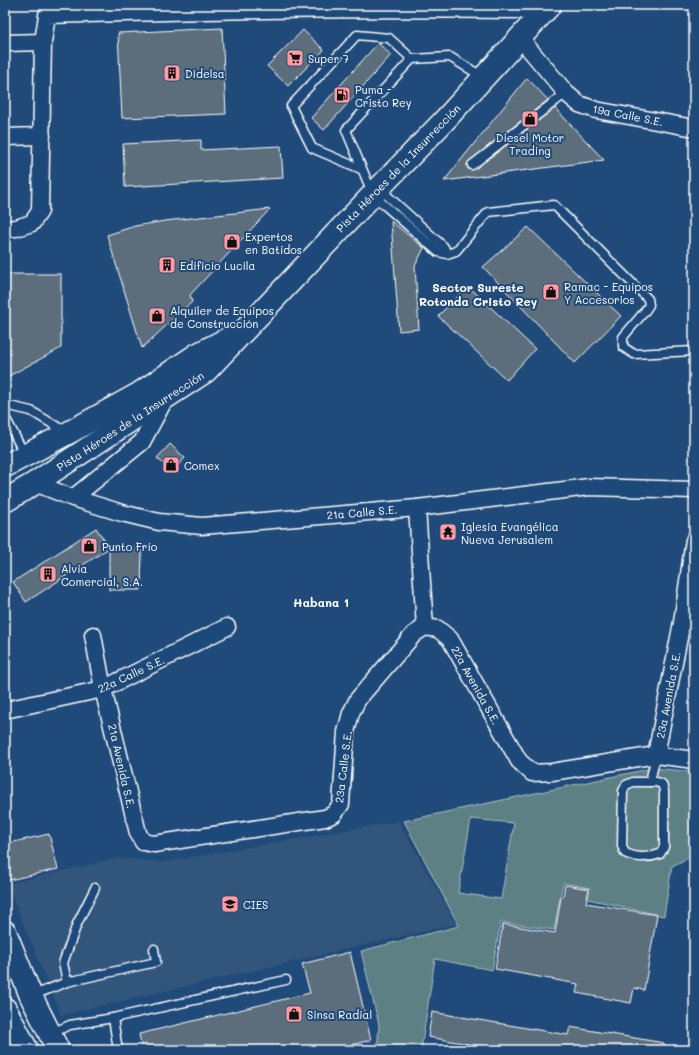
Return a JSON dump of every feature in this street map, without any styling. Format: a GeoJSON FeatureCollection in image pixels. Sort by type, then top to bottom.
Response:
{"type":"FeatureCollection","features":[{"type":"Feature","properties":{"kind":"main road","name":"Pista Héroes de la Insurrección"},"geometry":{"type":"LineString","coordinates":[[5,501],[206,372],[374,189],[484,78],[544,12]]}},
{"type":"Feature","properties":{"kind":"main road","name":"Pista Héroes de la Insurrección"},"geometry":{"type":"LineString","coordinates":[[5,466],[137,395],[196,355],[244,330]]}},
{"type":"Feature","properties":{"kind":"main road"},"geometry":{"type":"LineString","coordinates":[[5,932],[31,996],[54,1042]]}},
{"type":"Feature","properties":{"kind":"main road"},"geometry":{"type":"LineString","coordinates":[[5,1009],[27,1050]]}},
{"type":"Feature","properties":{"kind":"street"},"geometry":{"type":"LineString","coordinates":[[5,229],[16,228],[32,223],[40,210],[43,42],[47,10],[448,7],[544,12]]}},
{"type":"Feature","properties":{"kind":"street","name":"19a Calle S.E."},"geometry":{"type":"LineString","coordinates":[[520,38],[566,93],[579,104],[596,110],[694,128]]}},
{"type":"Feature","properties":{"kind":"street"},"geometry":{"type":"LineString","coordinates":[[5,43],[43,42]]}},
{"type":"Feature","properties":{"kind":"street"},"geometry":{"type":"LineString","coordinates":[[5,137],[42,136]]}},
{"type":"Feature","properties":{"kind":"street"},"geometry":{"type":"LineString","coordinates":[[73,498],[142,442],[165,399]]}},
{"type":"Feature","properties":{"kind":"street","name":"21a Calle S.E."},"geometry":{"type":"LineString","coordinates":[[35,483],[73,498],[122,513],[158,522],[202,526],[417,508],[589,487],[694,490]]}},
{"type":"Feature","properties":{"kind":"street"},"geometry":{"type":"LineString","coordinates":[[417,508],[425,627]]}},
{"type":"Feature","properties":{"kind":"street","name":"23a Avenida S.E."},"geometry":{"type":"LineString","coordinates":[[656,755],[688,622],[694,540]]}},
{"type":"Feature","properties":{"kind":"street","name":"22a Avenida S.E."},"geometry":{"type":"LineString","coordinates":[[425,627],[438,629],[450,640],[519,762],[532,773],[552,772],[656,755]]}},
{"type":"Feature","properties":{"kind":"street","name":"23a Calle S.E."},"geometry":{"type":"LineString","coordinates":[[143,842],[154,844],[324,818],[334,814],[341,804],[346,732],[351,713],[358,699],[414,634],[425,627]]}},
{"type":"Feature","properties":{"kind":"street","name":"22a Calle S.E."},"geometry":{"type":"LineString","coordinates":[[5,710],[103,689],[227,628]]}},
{"type":"Feature","properties":{"kind":"street","name":"21a Avenida S.E."},"geometry":{"type":"LineString","coordinates":[[93,635],[103,689],[138,833],[143,842]]}},
{"type":"Feature","properties":{"kind":"street"},"geometry":{"type":"LineString","coordinates":[[656,755],[694,760]]}},
{"type":"Feature","properties":{"kind":"lane"},"geometry":{"type":"LineString","coordinates":[[361,169],[312,148],[291,106],[357,35],[389,38],[412,59]]}},
{"type":"Feature","properties":{"kind":"lane"},"geometry":{"type":"LineString","coordinates":[[484,78],[450,57],[412,59],[346,130],[361,169],[374,189],[438,252],[447,254],[456,251],[488,212],[554,205],[648,299],[649,305],[623,337],[623,347],[634,354],[694,351]]}},
{"type":"Feature","properties":{"kind":"lane"},"geometry":{"type":"LineString","coordinates":[[472,165],[566,93]]}},
{"type":"Feature","properties":{"kind":"lane"},"geometry":{"type":"LineString","coordinates":[[5,405],[31,411],[68,433]]}},
{"type":"Feature","properties":{"kind":"lane"},"geometry":{"type":"LineString","coordinates":[[5,417],[26,456]]}},
{"type":"Feature","properties":{"kind":"lane"},"geometry":{"type":"LineString","coordinates":[[650,782],[656,755]]}},
{"type":"Feature","properties":{"kind":"lane"},"geometry":{"type":"LineString","coordinates":[[633,782],[650,782],[662,784],[664,791],[664,847],[660,854],[653,857],[633,856],[625,853],[622,846],[623,791],[626,785],[633,782]]}},
{"type":"Feature","properties":{"kind":"lane"},"geometry":{"type":"LineString","coordinates":[[67,982],[63,963],[77,924],[95,888]]}},
{"type":"Feature","properties":{"kind":"lane"},"geometry":{"type":"LineString","coordinates":[[31,996],[67,982],[156,962],[154,949]]}},
{"type":"Feature","properties":{"kind":"lane"},"geometry":{"type":"LineString","coordinates":[[54,1042],[70,1025],[113,1018],[286,980]]}},
{"type":"Feature","properties":{"kind":"lane"},"geometry":{"type":"LineString","coordinates":[[113,1018],[118,1050]]}},
{"type":"Feature","properties":{"kind":"shaded area","name":"CIES"},"geometry":{"type":"Polygon","coordinates":[[[399,821],[456,924],[61,1015],[7,884],[117,858],[163,862],[399,821]]]}},
{"type":"Feature","properties":{"kind":"green space"},"geometry":{"type":"Polygon","coordinates":[[[653,768],[694,772],[694,855],[672,866],[664,916],[588,899],[590,888],[563,883],[554,930],[501,922],[492,970],[435,959],[421,1050],[377,1050],[379,1025],[361,951],[459,926],[404,821],[653,768]],[[471,819],[458,893],[501,899],[514,823],[471,819]]]}},
{"type":"Feature","properties":{"kind":"building","name":"Didelsa"},"geometry":{"type":"Polygon","coordinates":[[[222,28],[226,114],[122,118],[118,33],[222,28]]]}},
{"type":"Feature","properties":{"kind":"building","name":"Super 7"},"geometry":{"type":"Polygon","coordinates":[[[303,30],[324,50],[288,86],[267,66],[303,30]]]}},
{"type":"Feature","properties":{"kind":"building"},"geometry":{"type":"Polygon","coordinates":[[[378,43],[391,55],[324,130],[311,118],[378,43]]]}},
{"type":"Feature","properties":{"kind":"building","name":"Diesel Motor Trading"},"geometry":{"type":"Polygon","coordinates":[[[527,78],[548,100],[469,161],[467,165],[468,169],[475,169],[555,108],[604,160],[444,181],[527,78]]]}},
{"type":"Feature","properties":{"kind":"building"},"geometry":{"type":"Polygon","coordinates":[[[201,140],[201,150],[281,146],[283,178],[125,187],[123,144],[201,140]]]}},
{"type":"Feature","properties":{"kind":"building","name":"Edificio Lucila"},"geometry":{"type":"Polygon","coordinates":[[[270,209],[190,295],[192,302],[142,348],[107,235],[135,226],[165,221],[270,209]]]}},
{"type":"Feature","properties":{"kind":"building"},"geometry":{"type":"Polygon","coordinates":[[[391,221],[424,248],[415,266],[419,329],[399,331],[391,221]]]}},
{"type":"Feature","properties":{"kind":"building","name":"Ramac - Equipos Y Accesorios"},"geometry":{"type":"Polygon","coordinates":[[[528,227],[621,316],[575,363],[483,267],[528,227]]]}},
{"type":"Feature","properties":{"kind":"building"},"geometry":{"type":"Polygon","coordinates":[[[5,274],[61,274],[61,348],[5,378],[5,274]]]}},
{"type":"Feature","properties":{"kind":"building"},"geometry":{"type":"Polygon","coordinates":[[[468,286],[535,349],[507,380],[438,316],[468,286]]]}},
{"type":"Feature","properties":{"kind":"building","name":"Comex"},"geometry":{"type":"Polygon","coordinates":[[[170,444],[185,458],[172,472],[157,458],[170,444]]]}},
{"type":"Feature","properties":{"kind":"building"},"geometry":{"type":"Polygon","coordinates":[[[96,528],[109,547],[142,548],[141,590],[109,590],[109,548],[26,602],[13,582],[96,528]]]}},
{"type":"Feature","properties":{"kind":"building"},"geometry":{"type":"Polygon","coordinates":[[[49,834],[58,869],[5,881],[5,844],[49,834]]]}},
{"type":"Feature","properties":{"kind":"building"},"geometry":{"type":"Polygon","coordinates":[[[565,885],[589,889],[586,903],[657,915],[644,990],[634,988],[631,1003],[576,993],[578,984],[495,969],[503,924],[555,933],[561,897],[563,897],[565,885]]]}},
{"type":"Feature","properties":{"kind":"building","name":"Sinsa Radial"},"geometry":{"type":"Polygon","coordinates":[[[350,952],[371,1040],[329,1050],[142,1050],[139,1034],[310,993],[302,964],[350,952]]]}},
{"type":"Feature","properties":{"kind":"building"},"geometry":{"type":"Polygon","coordinates":[[[432,1012],[568,1035],[570,1027],[664,1043],[664,1050],[503,1050],[428,1037],[432,1012]]]}},
{"type":"Feature","properties":{"kind":"place","name":"Super 7"},"geometry":{"type":"Point","coordinates":[295,58]}},
{"type":"Feature","properties":{"kind":"place","name":"Didelsa"},"geometry":{"type":"Point","coordinates":[172,73]}},
{"type":"Feature","properties":{"kind":"place","name":"Puma - Cristo Rey"},"geometry":{"type":"Point","coordinates":[342,95]}},
{"type":"Feature","properties":{"kind":"place","name":"Diesel Motor Trading"},"geometry":{"type":"Point","coordinates":[530,119]}},
{"type":"Feature","properties":{"kind":"place","name":"Expertos en Batidos"},"geometry":{"type":"Point","coordinates":[232,242]}},
{"type":"Feature","properties":{"kind":"place","name":"Edificio Lucila"},"geometry":{"type":"Point","coordinates":[167,265]}},
{"type":"Feature","properties":{"kind":"place","name":"Ramac - Equipos Y Accesorios"},"geometry":{"type":"Point","coordinates":[551,292]}},
{"type":"Feature","properties":{"kind":"place","name":"Alquiler de Equipos de Construcción"},"geometry":{"type":"Point","coordinates":[157,316]}},
{"type":"Feature","properties":{"kind":"place","name":"Comex"},"geometry":{"type":"Point","coordinates":[171,465]}},
{"type":"Feature","properties":{"kind":"place","name":"Iglesia Evangélica Nueva Jerusalem"},"geometry":{"type":"Point","coordinates":[448,532]}},
{"type":"Feature","properties":{"kind":"place","name":"Punto Frío"},"geometry":{"type":"Point","coordinates":[89,546]}},
{"type":"Feature","properties":{"kind":"place","name":"Alvia Comercial, S.A."},"geometry":{"type":"Point","coordinates":[48,574]}},
{"type":"Feature","properties":{"kind":"place","name":"CIES"},"geometry":{"type":"Point","coordinates":[230,904]}},
{"type":"Feature","properties":{"kind":"place","name":"Sinsa Radial"},"geometry":{"type":"Point","coordinates":[294,1014]}},
{"type":"Feature","properties":{"kind":"district","name":"Sector Sureste Rotonda Cristo Rey"},"geometry":{"type":"Point","coordinates":[478,294]}},
{"type":"Feature","properties":{"kind":"district","name":"Habana 1"},"geometry":{"type":"Point","coordinates":[321,602]}}]}
